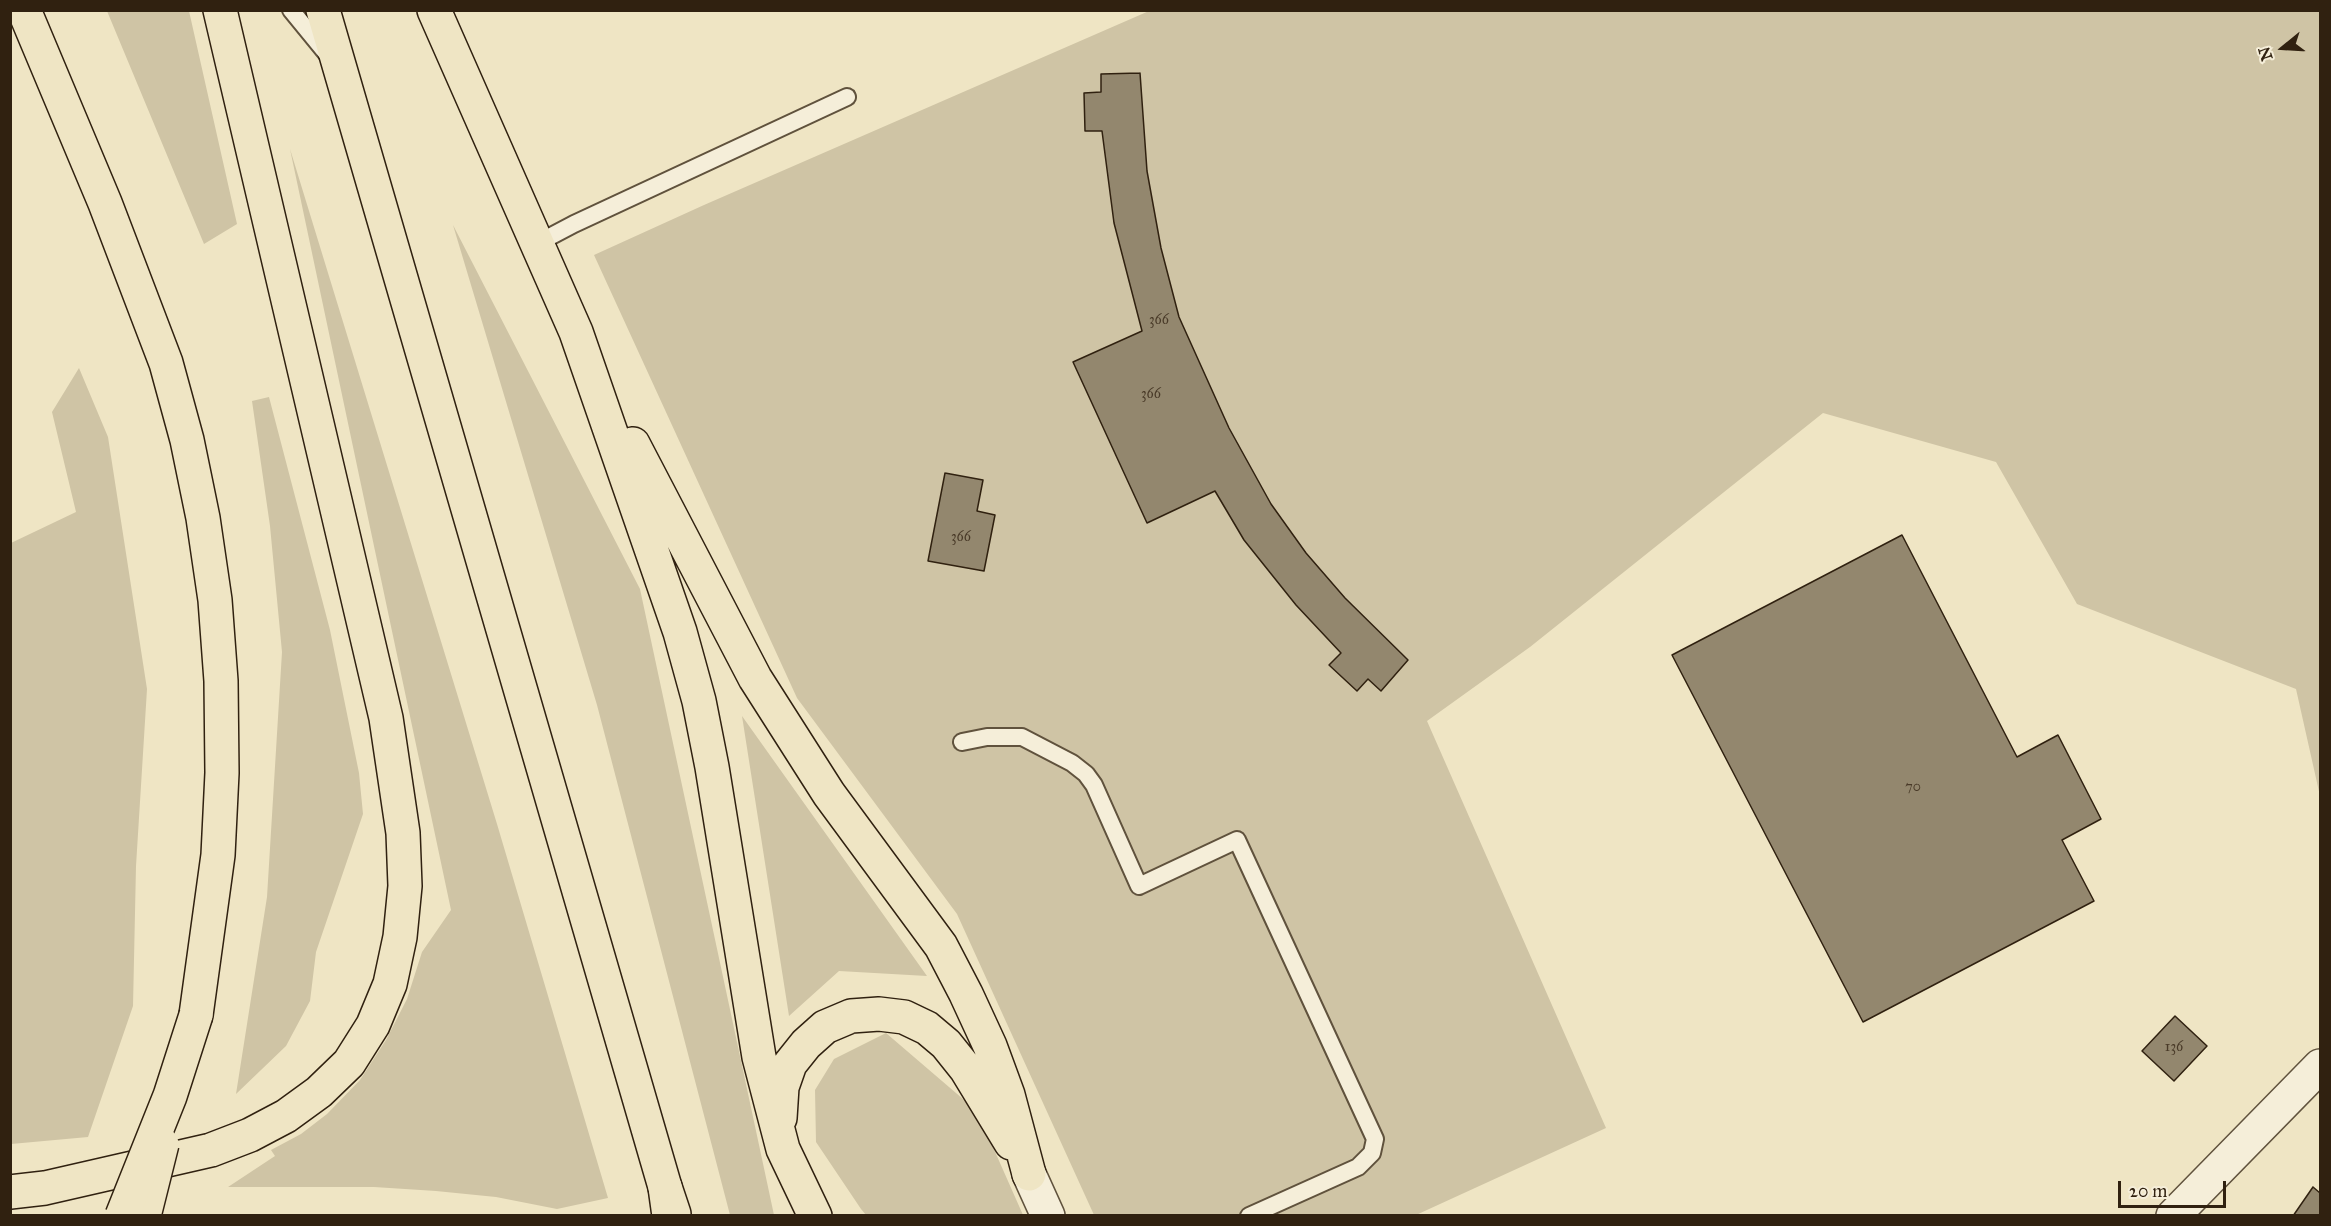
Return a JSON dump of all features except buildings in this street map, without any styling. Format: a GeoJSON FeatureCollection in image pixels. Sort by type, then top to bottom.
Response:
{"type":"FeatureCollection","features":[{"type":"Feature","properties":{"kind":"highway"},"geometry":{"type":"LineString","coordinates":[[24,10],[105,202],[166,363],[187,440],[204,518],[215,600],[221,681],[222,773],[218,855],[196,1015],[144,1215]]}},
{"type":"Feature","properties":{"kind":"highway"},"geometry":{"type":"LineString","coordinates":[[10,1192],[45,1188],[211,1150],[250,1135],[285,1116],[319,1092],[349,1063],[373,1025],[390,984],[400,938],[405,886],[403,834],[386,718],[220,10]]}},
{"type":"Feature","properties":{"kind":"highway"},"geometry":{"type":"LineString","coordinates":[[323,10],[670,1206]]}},
{"type":"Feature","properties":{"kind":"highway"},"geometry":{"type":"LineString","coordinates":[[434,10],[576,332],[755,678],[829,794],[941,946],[990,1046],[1008,1095],[1029,1174]]}},
{"type":"Feature","properties":{"kind":"highway"},"geometry":{"type":"LineString","coordinates":[[576,332],[680,632],[699,701],[712,767],[759,1057],[783,1149],[815,1215]]}},
{"type":"Feature","properties":{"kind":"highway"},"geometry":{"type":"LineString","coordinates":[[783,1149],[780,1110],[782,1087],[790,1064],[806,1044],[825,1027],[851,1016],[879,1014],[904,1017],[927,1028],[946,1044],[966,1069],[1029,1174]]}},
{"type":"Feature","properties":{"kind":"highway"},"geometry":{"type":"LineString","coordinates":[[122,1215],[170,1096],[196,1015]]}},
{"type":"Feature","properties":{"kind":"street"},"geometry":{"type":"LineString","coordinates":[[2173,1215],[2320,1066]]}},
{"type":"Feature","properties":{"kind":"street"},"geometry":{"type":"LineString","coordinates":[[1029,1174],[1048,1215]]}},
{"type":"Feature","properties":{"kind":"lane"},"geometry":{"type":"LineString","coordinates":[[291,10],[343,73]]}},
{"type":"Feature","properties":{"kind":"lane"},"geometry":{"type":"LineString","coordinates":[[536,244],[574,224],[847,97]]}},
{"type":"Feature","properties":{"kind":"lane"},"geometry":{"type":"LineString","coordinates":[[962,742],[987,737],[1022,737],[1072,763],[1086,774],[1094,785],[1139,885],[1237,840],[1374,1139],[1372,1152],[1358,1167],[1249,1215]]}},
{"type":"Feature","properties":{"kind":"shaded area"},"geometry":{"type":"Polygon","coordinates":[[[107,11],[189,11],[237,224],[204,244],[107,11]]]}},
{"type":"Feature","properties":{"kind":"shaded area"},"geometry":{"type":"Polygon","coordinates":[[[1149,11],[2320,11],[2320,796],[2296,689],[2077,604],[1996,462],[1823,413],[1530,647],[1427,721],[1606,1128],[1416,1215],[1094,1215],[957,914],[797,698],[594,255],[1149,11]]]}},
{"type":"Feature","properties":{"kind":"shaded area"},"geometry":{"type":"Polygon","coordinates":[[[290,149],[497,824],[608,1198],[557,1209],[496,1197],[436,1191],[374,1187],[228,1187],[275,1156],[271,1150],[301,1134],[327,1114],[360,1080],[386,1040],[407,999],[422,952],[451,910],[290,149]]]}},
{"type":"Feature","properties":{"kind":"shaded area"},"geometry":{"type":"Polygon","coordinates":[[[453,225],[640,589],[774,1215],[730,1215],[597,705],[453,225]]]}},
{"type":"Feature","properties":{"kind":"shaded area"},"geometry":{"type":"Polygon","coordinates":[[[79,368],[108,437],[147,689],[136,866],[133,1006],[88,1137],[11,1144],[11,543],[76,512],[52,412],[79,368]]]}},
{"type":"Feature","properties":{"kind":"shaded area"},"geometry":{"type":"Polygon","coordinates":[[[269,397],[330,630],[359,773],[363,814],[316,952],[310,1001],[286,1046],[236,1094],[267,897],[282,652],[270,526],[252,401],[269,397]]]}},
{"type":"Feature","properties":{"kind":"shaded area"},"geometry":{"type":"Polygon","coordinates":[[[742,716],[927,976],[839,971],[789,1016],[742,716]]]}},
{"type":"Feature","properties":{"kind":"shaded area"},"geometry":{"type":"Polygon","coordinates":[[[886,1033],[977,1111],[1023,1215],[866,1215],[861,1209],[816,1142],[815,1090],[834,1059],[886,1033]]]}}]}
